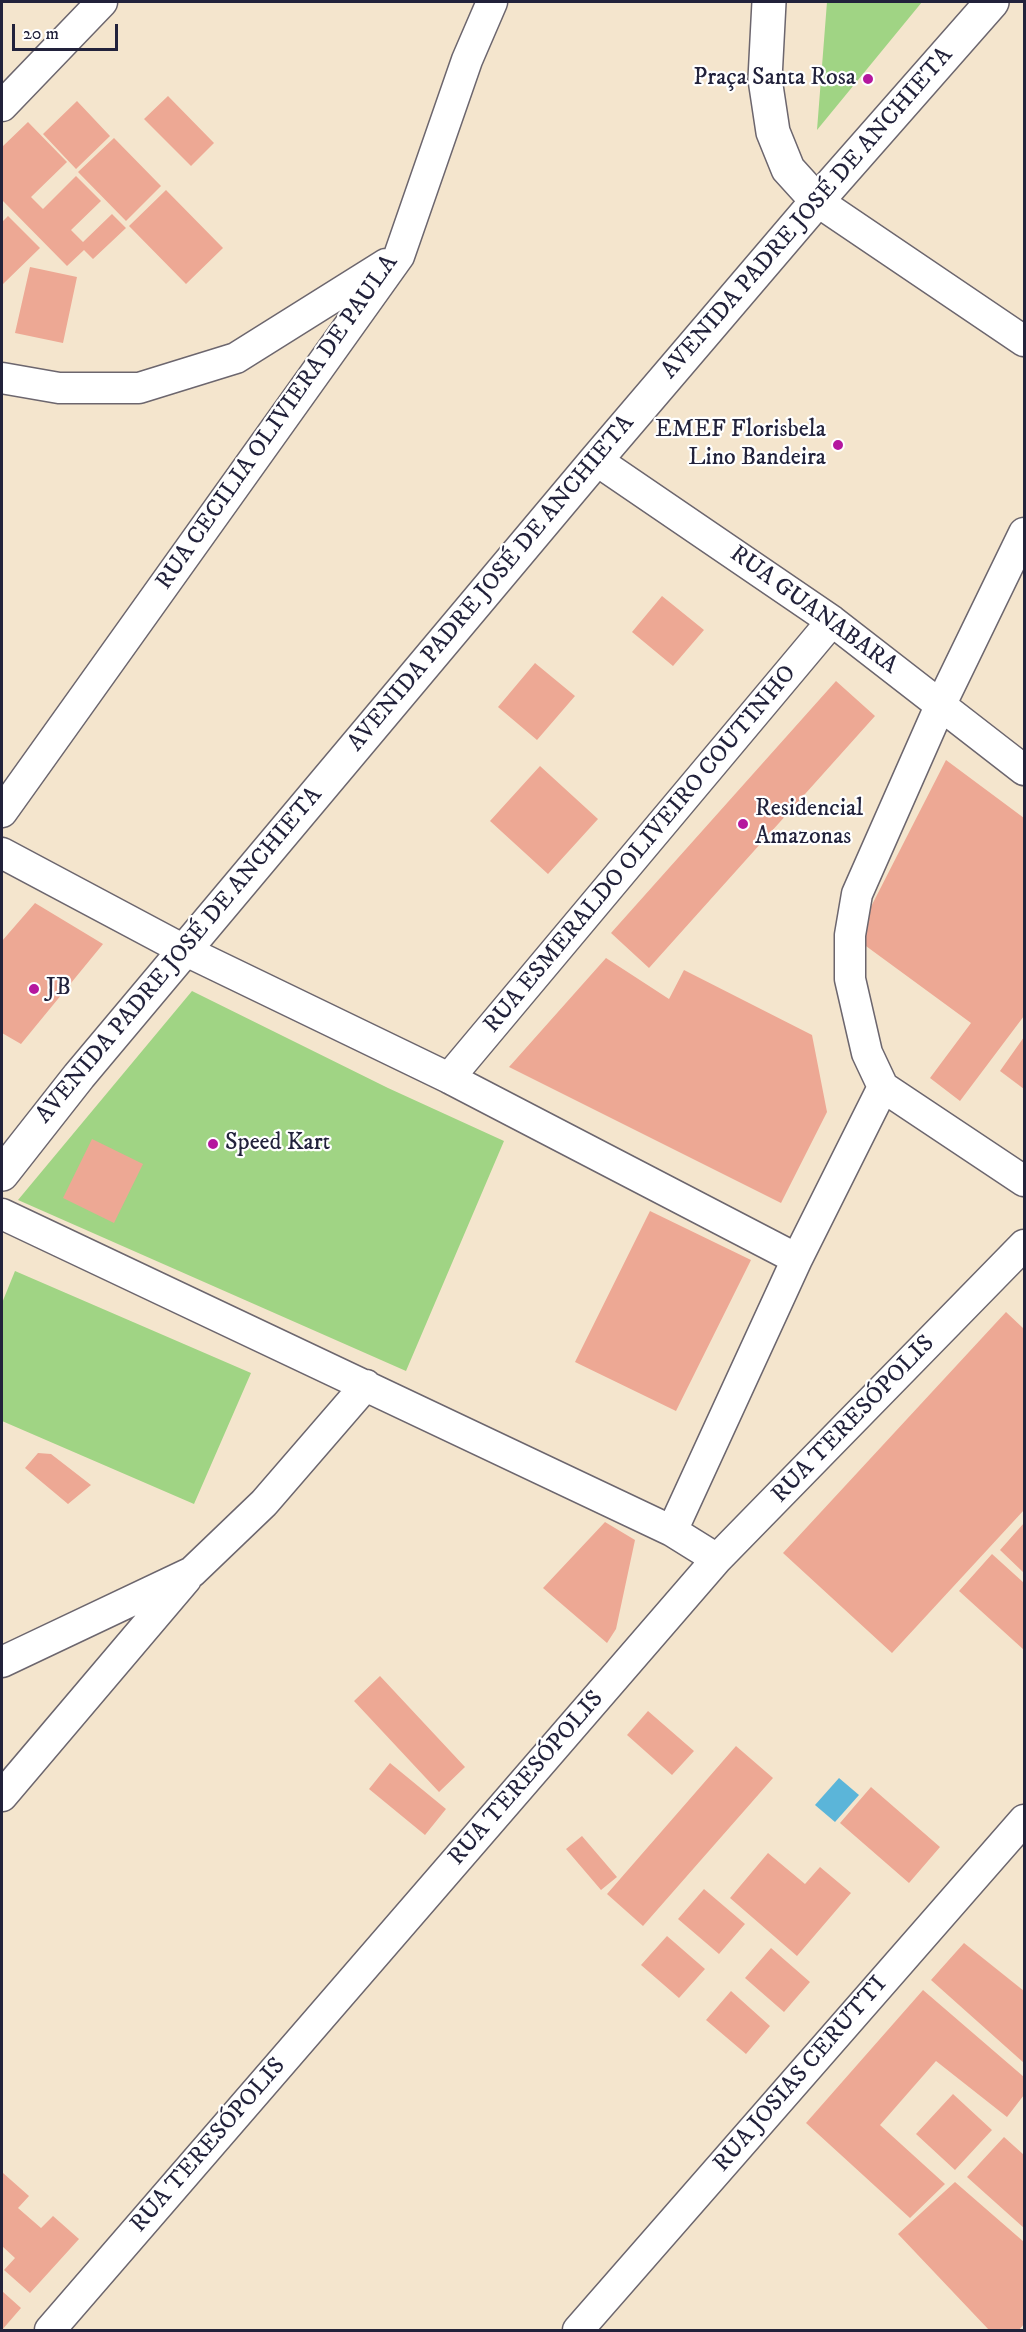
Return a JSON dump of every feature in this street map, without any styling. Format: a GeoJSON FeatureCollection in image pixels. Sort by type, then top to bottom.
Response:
{"type":"FeatureCollection","features":[{"type":"Feature","properties":{"kind":"main road"},"geometry":{"type":"LineString","coordinates":[[769,2],[765,79],[773,132],[788,169],[817,201]]}},
{"type":"Feature","properties":{"kind":"main road","name":"AVENIDA PADRE JOSÉ DE ANCHIETA"},"geometry":{"type":"LineString","coordinates":[[2,1174],[78,1076],[596,460],[817,201],[992,2]]}},
{"type":"Feature","properties":{"kind":"street"},"geometry":{"type":"LineString","coordinates":[[2,106],[102,2]]}},
{"type":"Feature","properties":{"kind":"street","name":"RUA CECILIA OLIVIERA DE PAULA"},"geometry":{"type":"LineString","coordinates":[[2,812],[399,256],[467,60],[492,2]]}},
{"type":"Feature","properties":{"kind":"street"},"geometry":{"type":"LineString","coordinates":[[817,201],[1024,341]]}},
{"type":"Feature","properties":{"kind":"street"},"geometry":{"type":"LineString","coordinates":[[2,378],[59,388],[139,388],[236,358],[399,256]]}},
{"type":"Feature","properties":{"kind":"street","name":"RUA GUANABARA"},"geometry":{"type":"LineString","coordinates":[[596,460],[832,621],[1024,770]]}},
{"type":"Feature","properties":{"kind":"street"},"geometry":{"type":"LineString","coordinates":[[1024,533],[940,706],[857,894],[850,935],[850,979],[867,1053],[883,1087],[1024,1181]]}},
{"type":"Feature","properties":{"kind":"street","name":"RUA ESMERALDO OLIVEIRO COUTINHO"},"geometry":{"type":"LineString","coordinates":[[449,1078],[832,621]]}},
{"type":"Feature","properties":{"kind":"street"},"geometry":{"type":"LineString","coordinates":[[2,853],[184,950],[449,1078],[797,1259]]}},
{"type":"Feature","properties":{"kind":"street"},"geometry":{"type":"LineString","coordinates":[[672,1531],[797,1259],[883,1087]]}},
{"type":"Feature","properties":{"kind":"street"},"geometry":{"type":"LineString","coordinates":[[2,1214],[672,1531],[717,1559]]}},
{"type":"Feature","properties":{"kind":"street","name":"RUA TERESÓPOLIS"},"geometry":{"type":"LineString","coordinates":[[50,2331],[717,1559],[1024,1249]]}},
{"type":"Feature","properties":{"kind":"street"},"geometry":{"type":"LineString","coordinates":[[2,1796],[192,1572],[264,1503],[366,1385]]}},
{"type":"Feature","properties":{"kind":"street"},"geometry":{"type":"LineString","coordinates":[[2,1662],[192,1572]]}},
{"type":"Feature","properties":{"kind":"street","name":"RUA JOSIAS CERUTTI"},"geometry":{"type":"LineString","coordinates":[[578,2331],[1024,1820]]}},
{"type":"Feature","properties":{"kind":"green space"},"geometry":{"type":"Polygon","coordinates":[[[827,2],[922,2],[817,130],[827,2]]]}},
{"type":"Feature","properties":{"kind":"green space","name":"Speed Kart"},"geometry":{"type":"Polygon","coordinates":[[[192,991],[388,1088],[504,1141],[406,1371],[18,1200],[192,991]]]}},
{"type":"Feature","properties":{"kind":"green space"},"geometry":{"type":"Polygon","coordinates":[[[15,1271],[251,1373],[194,1504],[2,1421],[2,1303],[15,1271]]]}},
{"type":"Feature","properties":{"kind":"water"},"geometry":{"type":"Polygon","coordinates":[[[839,1778],[859,1795],[835,1822],[815,1805],[839,1778]]]}},
{"type":"Feature","properties":{"kind":"building"},"geometry":{"type":"Polygon","coordinates":[[[168,96],[214,143],[191,166],[144,119],[168,96]]]}},
{"type":"Feature","properties":{"kind":"building"},"geometry":{"type":"Polygon","coordinates":[[[77,101],[110,136],[76,169],[43,134],[77,101]]]}},
{"type":"Feature","properties":{"kind":"building"},"geometry":{"type":"Polygon","coordinates":[[[28,122],[67,162],[31,197],[43,209],[76,176],[101,201],[71,230],[83,242],[112,214],[126,228],[93,259],[84,250],[67,266],[2,200],[2,147],[28,122]]]}},
{"type":"Feature","properties":{"kind":"building"},"geometry":{"type":"Polygon","coordinates":[[[114,138],[161,186],[126,221],[78,172],[114,138]]]}},
{"type":"Feature","properties":{"kind":"building"},"geometry":{"type":"Polygon","coordinates":[[[166,190],[223,248],[186,284],[129,226],[166,190]]]}},
{"type":"Feature","properties":{"kind":"building"},"geometry":{"type":"Polygon","coordinates":[[[8,216],[40,248],[2,285],[2,222],[8,216]]]}},
{"type":"Feature","properties":{"kind":"building"},"geometry":{"type":"Polygon","coordinates":[[[30,267],[77,277],[63,343],[15,333],[30,267]]]}},
{"type":"Feature","properties":{"kind":"building"},"geometry":{"type":"Polygon","coordinates":[[[662,596],[704,630],[673,666],[632,632],[662,596]]]}},
{"type":"Feature","properties":{"kind":"building"},"geometry":{"type":"Polygon","coordinates":[[[535,663],[575,696],[537,740],[498,707],[535,663]]]}},
{"type":"Feature","properties":{"kind":"building","name":"Residencial Amazonas"},"geometry":{"type":"Polygon","coordinates":[[[836,681],[875,716],[649,968],[611,933],[836,681]]]}},
{"type":"Feature","properties":{"kind":"building"},"geometry":{"type":"Polygon","coordinates":[[[946,760],[1024,818],[1024,1016],[960,1101],[930,1078],[971,1023],[855,938],[946,760]]]}},
{"type":"Feature","properties":{"kind":"building"},"geometry":{"type":"Polygon","coordinates":[[[540,766],[598,819],[548,874],[490,821],[540,766]]]}},
{"type":"Feature","properties":{"kind":"building","name":"JB"},"geometry":{"type":"Polygon","coordinates":[[[35,903],[103,944],[21,1044],[2,1033],[2,941],[35,903]]]}},
{"type":"Feature","properties":{"kind":"building"},"geometry":{"type":"Polygon","coordinates":[[[606,958],[669,999],[684,970],[812,1035],[827,1112],[781,1203],[509,1067],[606,958]]]}},
{"type":"Feature","properties":{"kind":"building"},"geometry":{"type":"Polygon","coordinates":[[[1024,1037],[1024,1089],[1000,1071],[1024,1037]]]}},
{"type":"Feature","properties":{"kind":"building"},"geometry":{"type":"Polygon","coordinates":[[[92,1139],[143,1164],[114,1223],[63,1198],[92,1139]]]}},
{"type":"Feature","properties":{"kind":"building"},"geometry":{"type":"Polygon","coordinates":[[[650,1211],[751,1260],[676,1411],[575,1362],[650,1211]]]}},
{"type":"Feature","properties":{"kind":"building"},"geometry":{"type":"Polygon","coordinates":[[[1006,1312],[1024,1329],[1024,1510],[892,1653],[783,1553],[1006,1312]]]}},
{"type":"Feature","properties":{"kind":"building"},"geometry":{"type":"Polygon","coordinates":[[[38,1453],[51,1454],[91,1485],[68,1504],[25,1468],[38,1453]]]}},
{"type":"Feature","properties":{"kind":"building"},"geometry":{"type":"Polygon","coordinates":[[[605,1522],[635,1540],[616,1629],[607,1643],[543,1588],[605,1522]]]}},
{"type":"Feature","properties":{"kind":"building"},"geometry":{"type":"Polygon","coordinates":[[[1024,1523],[1024,1573],[1000,1550],[1024,1523]]]}},
{"type":"Feature","properties":{"kind":"building"},"geometry":{"type":"Polygon","coordinates":[[[992,1554],[1024,1583],[1024,1650],[959,1591],[992,1554]]]}},
{"type":"Feature","properties":{"kind":"building"},"geometry":{"type":"Polygon","coordinates":[[[380,1676],[465,1767],[439,1792],[354,1701],[380,1676]]]}},
{"type":"Feature","properties":{"kind":"building"},"geometry":{"type":"Polygon","coordinates":[[[648,1711],[694,1751],[672,1775],[627,1735],[648,1711]]]}},
{"type":"Feature","properties":{"kind":"building"},"geometry":{"type":"Polygon","coordinates":[[[736,1746],[773,1778],[643,1926],[607,1894],[736,1746]]]}},
{"type":"Feature","properties":{"kind":"building"},"geometry":{"type":"Polygon","coordinates":[[[390,1763],[446,1809],[425,1835],[369,1789],[390,1763]]]}},
{"type":"Feature","properties":{"kind":"building"},"geometry":{"type":"Polygon","coordinates":[[[871,1787],[940,1847],[909,1883],[840,1823],[871,1787]]]}},
{"type":"Feature","properties":{"kind":"building"},"geometry":{"type":"Polygon","coordinates":[[[582,1836],[617,1877],[601,1890],[566,1849],[582,1836]]]}},
{"type":"Feature","properties":{"kind":"building"},"geometry":{"type":"Polygon","coordinates":[[[768,1853],[805,1884],[820,1867],[851,1893],[797,1956],[730,1898],[768,1853]]]}},
{"type":"Feature","properties":{"kind":"building"},"geometry":{"type":"Polygon","coordinates":[[[704,1889],[745,1924],[719,1954],[678,1919],[704,1889]]]}},
{"type":"Feature","properties":{"kind":"building"},"geometry":{"type":"Polygon","coordinates":[[[667,1936],[705,1969],[679,1998],[641,1965],[667,1936]]]}},
{"type":"Feature","properties":{"kind":"building"},"geometry":{"type":"Polygon","coordinates":[[[964,1943],[1024,1991],[1024,2063],[931,1980],[964,1943]]]}},
{"type":"Feature","properties":{"kind":"building"},"geometry":{"type":"Polygon","coordinates":[[[771,1948],[810,1982],[784,2012],[745,1978],[771,1948]]]}},
{"type":"Feature","properties":{"kind":"building"},"geometry":{"type":"Polygon","coordinates":[[[923,1990],[1024,2077],[1024,2095],[1007,2117],[936,2061],[880,2125],[945,2184],[910,2218],[806,2123],[923,1990]]]}},
{"type":"Feature","properties":{"kind":"building"},"geometry":{"type":"Polygon","coordinates":[[[731,1991],[770,2026],[746,2054],[706,2020],[731,1991]]]}},
{"type":"Feature","properties":{"kind":"building"},"geometry":{"type":"Polygon","coordinates":[[[953,2094],[992,2130],[955,2170],[916,2134],[953,2094]]]}},
{"type":"Feature","properties":{"kind":"building"},"geometry":{"type":"Polygon","coordinates":[[[1004,2137],[1024,2155],[1024,2228],[967,2177],[1004,2137]]]}},
{"type":"Feature","properties":{"kind":"building"},"geometry":{"type":"Polygon","coordinates":[[[3,2173],[29,2196],[18,2208],[41,2228],[53,2216],[79,2239],[30,2293],[4,2270],[15,2258],[2,2246],[3,2173]]]}},
{"type":"Feature","properties":{"kind":"building"},"geometry":{"type":"Polygon","coordinates":[[[955,2182],[1024,2242],[1024,2324],[1019,2330],[989,2330],[898,2234],[955,2182]]]}},
{"type":"Feature","properties":{"kind":"building"},"geometry":{"type":"Polygon","coordinates":[[[2,2291],[21,2308],[2,2330],[2,2291]]]}},
{"type":"Feature","properties":{"kind":"place","name":"Praça Santa Rosa"},"geometry":{"type":"Point","coordinates":[868,79]}},
{"type":"Feature","properties":{"kind":"place","name":"EMEF Florisbela Lino Bandeira"},"geometry":{"type":"Point","coordinates":[838,445]}},
{"type":"Feature","properties":{"kind":"place","name":"Residencial Amazonas"},"geometry":{"type":"Point","coordinates":[743,824]}},
{"type":"Feature","properties":{"kind":"place","name":"JB"},"geometry":{"type":"Point","coordinates":[34,989]}},
{"type":"Feature","properties":{"kind":"place","name":"Speed Kart"},"geometry":{"type":"Point","coordinates":[213,1144]}}]}
